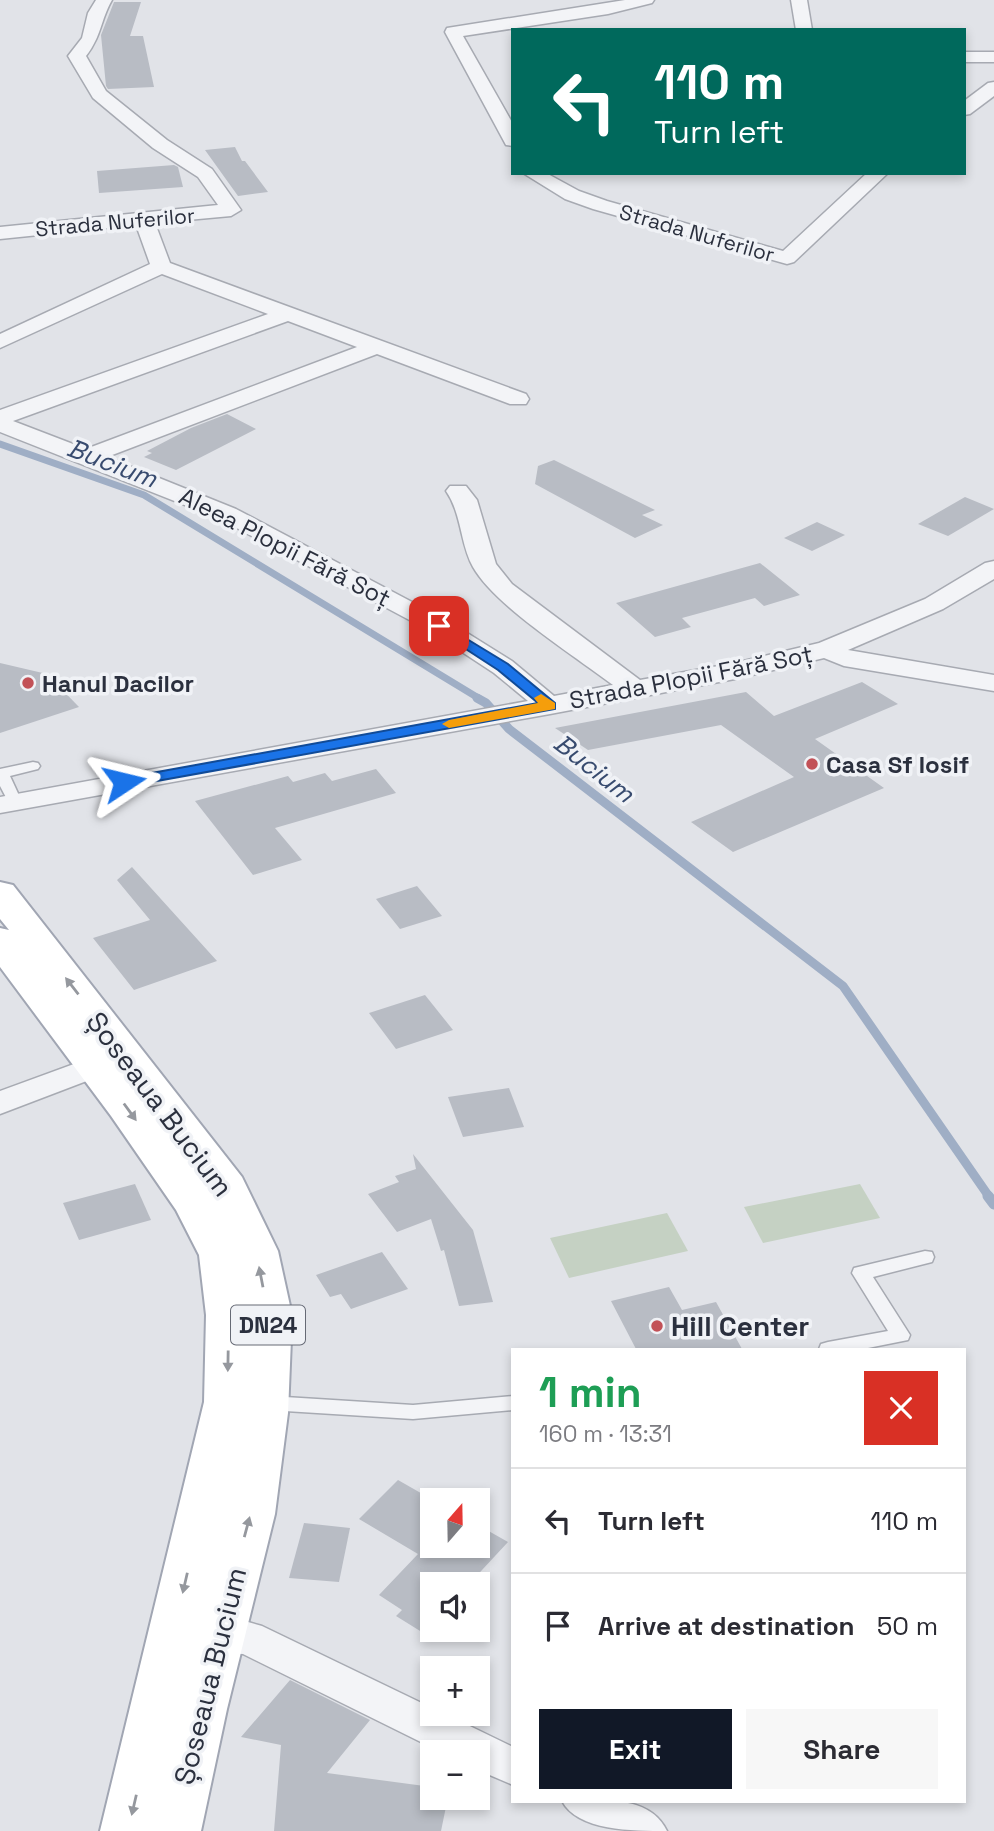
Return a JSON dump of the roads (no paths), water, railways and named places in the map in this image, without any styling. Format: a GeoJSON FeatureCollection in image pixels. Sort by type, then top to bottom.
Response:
{"type":"FeatureCollection","features":[{"type":"Feature","properties":{"kind":"main road","name":"Șoseaua Bucium"},"geometry":{"type":"LineString","coordinates":[[0,893],[110,1060],[196,1205],[220,1255],[246,1402],[250,1514],[173,1831]]}},
{"type":"Feature","properties":{"kind":"main road","name":"Șoseaua Bucium"},"geometry":{"type":"LineString","coordinates":[[0,940],[110,1060]]}},
{"type":"Feature","properties":{"kind":"main road","name":"Șoseaua Bucium"},"geometry":{"type":"LineString","coordinates":[[128,1831],[173,1634],[246,1402]]}},
{"type":"Feature","properties":{"kind":"street","name":"Strada Nuferilor"},"geometry":{"type":"LineString","coordinates":[[0,233],[231,210],[205,173],[160,144],[99,94],[89,80],[78,56],[90,39],[96,13],[104,0]]}},
{"type":"Feature","properties":{"kind":"street"},"geometry":{"type":"LineString","coordinates":[[511,137],[453,32],[608,9],[646,0]]}},
{"type":"Feature","properties":{"kind":"street"},"geometry":{"type":"LineString","coordinates":[[799,0],[804,28]]}},
{"type":"Feature","properties":{"kind":"street"},"geometry":{"type":"LineString","coordinates":[[966,57],[994,57]]}},
{"type":"Feature","properties":{"kind":"street"},"geometry":{"type":"LineString","coordinates":[[966,108],[994,87]]}},
{"type":"Feature","properties":{"kind":"street","name":"Strada Nuferilor"},"geometry":{"type":"LineString","coordinates":[[536,175],[572,195],[600,205],[787,258],[859,188],[876,175]]}},
{"type":"Feature","properties":{"kind":"street"},"geometry":{"type":"LineString","coordinates":[[144,220],[161,267]]}},
{"type":"Feature","properties":{"kind":"street"},"geometry":{"type":"LineString","coordinates":[[0,342],[161,267],[518,399]]}},
{"type":"Feature","properties":{"kind":"street"},"geometry":{"type":"LineString","coordinates":[[0,418],[288,314]]}},
{"type":"Feature","properties":{"kind":"street"},"geometry":{"type":"LineString","coordinates":[[86,457],[379,346]]}},
{"type":"Feature","properties":{"kind":"street","name":"Aleea Plopii Fără Soț"},"geometry":{"type":"LineString","coordinates":[[0,424],[228,514],[428,620],[503,667],[550,706]]}},
{"type":"Feature","properties":{"kind":"street"},"geometry":{"type":"LineString","coordinates":[[458,491],[464,500],[484,565],[503,589],[634,689]]}},
{"type":"Feature","properties":{"kind":"street","name":"Strada Plopii Fără Soț"},"geometry":{"type":"LineString","coordinates":[[7,804],[550,706],[735,671],[828,649],[934,604],[994,568]]}},
{"type":"Feature","properties":{"kind":"street"},"geometry":{"type":"LineString","coordinates":[[828,649],[844,658],[994,683]]}},
{"type":"Feature","properties":{"kind":"street"},"geometry":{"type":"LineString","coordinates":[[0,1103],[110,1060]]}},
{"type":"Feature","properties":{"kind":"street"},"geometry":{"type":"LineString","coordinates":[[173,1634],[248,1638],[511,1766]]}},
{"type":"Feature","properties":{"kind":"street"},"geometry":{"type":"LineString","coordinates":[[587,1803],[645,1831]]}},
{"type":"Feature","properties":{"kind":"lane"},"geometry":{"type":"LineString","coordinates":[[7,804],[1,774],[33,766]]}},
{"type":"Feature","properties":{"kind":"lane"},"geometry":{"type":"LineString","coordinates":[[833,1348],[901,1335],[861,1273],[925,1257]]}},
{"type":"Feature","properties":{"kind":"lane"},"geometry":{"type":"LineString","coordinates":[[246,1402],[413,1412],[511,1403]]}},
{"type":"Feature","properties":{"kind":"waterway","name":"Bucium"},"geometry":{"type":"LineString","coordinates":[[0,444],[144,495],[480,699]]}},
{"type":"Feature","properties":{"kind":"waterway","name":"Bucium"},"geometry":{"type":"LineString","coordinates":[[477,698],[486,703],[509,729],[843,986],[990,1198]]}},
{"type":"Feature","properties":{"kind":"waterway","name":"Bucium"},"geometry":{"type":"LineString","coordinates":[[988,1196],[994,1204]]}},
{"type":"Feature","properties":{"kind":"place","name":"Hanul Dacilor"},"geometry":{"type":"Point","coordinates":[28,683]}},
{"type":"Feature","properties":{"kind":"place","name":"Casa Sf Iosif"},"geometry":{"type":"Point","coordinates":[812,764]}},
{"type":"Feature","properties":{"kind":"place","name":"Hill Center"},"geometry":{"type":"Point","coordinates":[657,1326]}}]}
